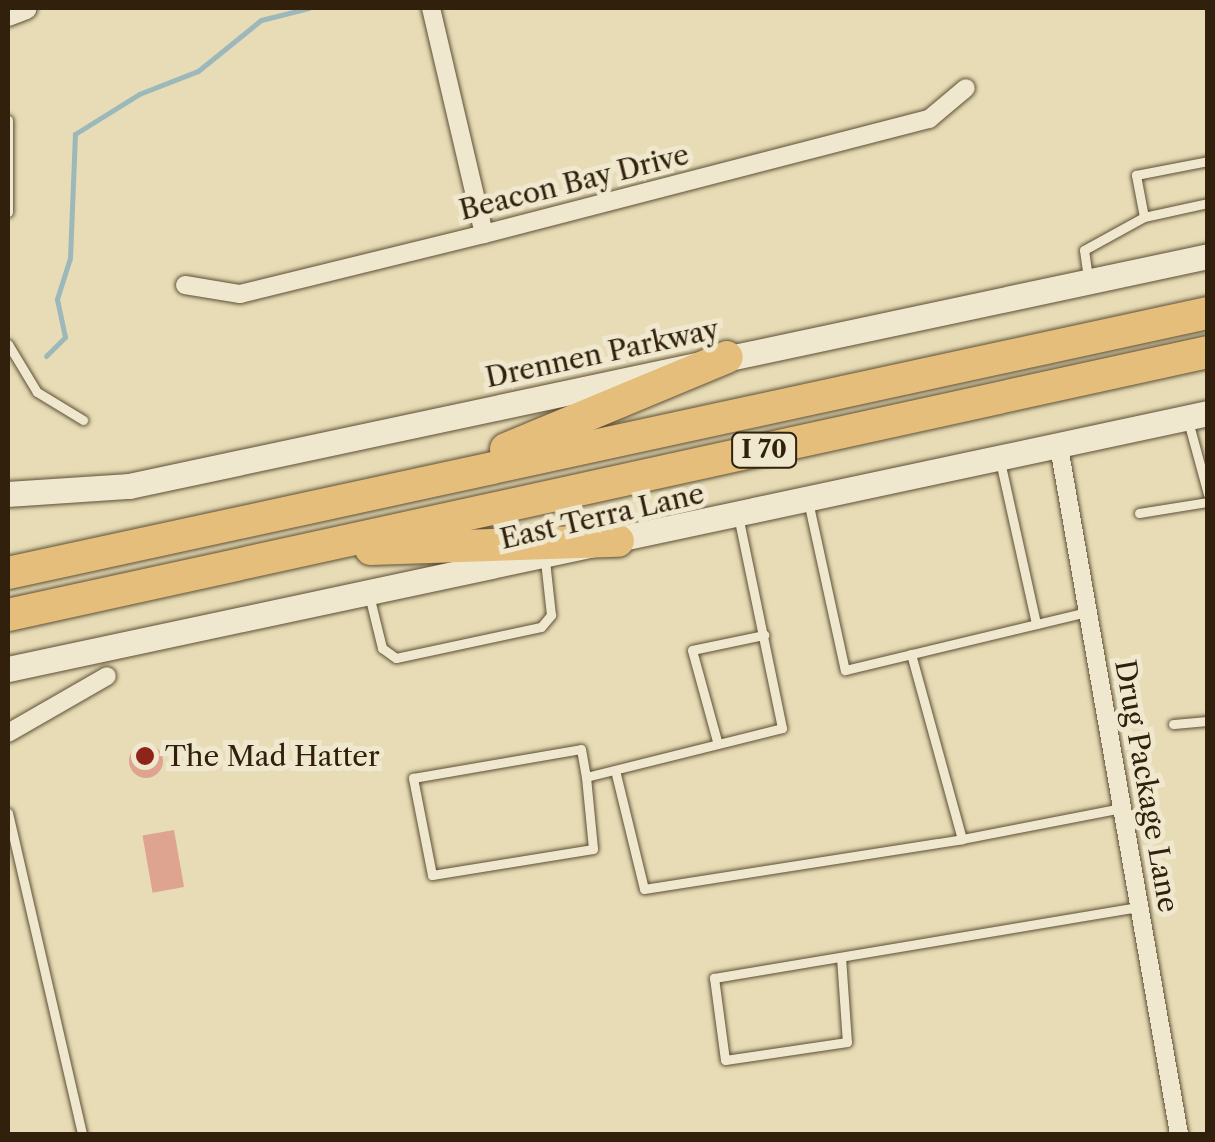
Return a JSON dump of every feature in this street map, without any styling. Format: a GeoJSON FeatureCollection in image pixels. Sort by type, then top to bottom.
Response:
{"type":"FeatureCollection","features":[{"type":"Feature","properties":{"kind":"highway","name":"I 70"},"geometry":{"type":"LineString","coordinates":[[8,573],[1208,313]]}},
{"type":"Feature","properties":{"kind":"highway","name":"I 70"},"geometry":{"type":"LineString","coordinates":[[8,615],[1208,352]]}},
{"type":"Feature","properties":{"kind":"highway"},"geometry":{"type":"LineString","coordinates":[[418,484],[727,357]]}},
{"type":"Feature","properties":{"kind":"highway"},"geometry":{"type":"LineString","coordinates":[[321,548],[486,552],[618,542]]}},
{"type":"Feature","properties":{"kind":"main road","name":"Drennen Parkway"},"geometry":{"type":"LineString","coordinates":[[8,494],[129,486],[1208,256]]}},
{"type":"Feature","properties":{"kind":"main road","name":"East Terra Lane"},"geometry":{"type":"LineString","coordinates":[[8,669],[544,561],[1197,416]]}},
{"type":"Feature","properties":{"kind":"street"},"geometry":{"type":"LineString","coordinates":[[8,14],[26,8]]}},
{"type":"Feature","properties":{"kind":"street"},"geometry":{"type":"LineString","coordinates":[[431,8],[484,234]]}},
{"type":"Feature","properties":{"kind":"street","name":"Beacon Bay Drive"},"geometry":{"type":"LineString","coordinates":[[185,284],[240,294],[484,234],[929,119],[966,88]]}},
{"type":"Feature","properties":{"kind":"street","name":"Drug Package Lane"},"geometry":{"type":"LineString","coordinates":[[1059,448],[1180,1134]]}},
{"type":"Feature","properties":{"kind":"street"},"geometry":{"type":"LineString","coordinates":[[8,734],[106,676]]}},
{"type":"Feature","properties":{"kind":"lane"},"geometry":{"type":"LineString","coordinates":[[8,120],[8,212]]}},
{"type":"Feature","properties":{"kind":"lane"},"geometry":{"type":"LineString","coordinates":[[1144,217],[1136,175],[1208,161]]}},
{"type":"Feature","properties":{"kind":"lane"},"geometry":{"type":"LineString","coordinates":[[1089,281],[1084,250],[1144,217],[1208,203]]}},
{"type":"Feature","properties":{"kind":"lane"},"geometry":{"type":"LineString","coordinates":[[8,344],[37,392],[83,420]]}},
{"type":"Feature","properties":{"kind":"lane"},"geometry":{"type":"LineString","coordinates":[[1139,514],[1208,498],[1197,416]]}},
{"type":"Feature","properties":{"kind":"lane"},"geometry":{"type":"LineString","coordinates":[[1000,460],[1036,624]]}},
{"type":"Feature","properties":{"kind":"lane"},"geometry":{"type":"LineString","coordinates":[[808,501],[845,670],[1088,612]]}},
{"type":"Feature","properties":{"kind":"lane"},"geometry":{"type":"LineString","coordinates":[[586,777],[718,740],[782,728],[738,516]]}},
{"type":"Feature","properties":{"kind":"lane"},"geometry":{"type":"LineString","coordinates":[[369,595],[382,648],[396,658],[541,627],[551,615],[544,561]]}},
{"type":"Feature","properties":{"kind":"lane"},"geometry":{"type":"LineString","coordinates":[[718,740],[692,650],[764,635]]}},
{"type":"Feature","properties":{"kind":"lane"},"geometry":{"type":"LineString","coordinates":[[911,654],[962,839]]}},
{"type":"Feature","properties":{"kind":"lane"},"geometry":{"type":"LineString","coordinates":[[1173,724],[1208,721]]}},
{"type":"Feature","properties":{"kind":"lane"},"geometry":{"type":"LineString","coordinates":[[581,749],[586,777],[593,849],[432,875],[414,778],[581,749]]}},
{"type":"Feature","properties":{"kind":"lane"},"geometry":{"type":"LineString","coordinates":[[615,770],[644,889],[962,839],[1123,808]]}},
{"type":"Feature","properties":{"kind":"lane"},"geometry":{"type":"LineString","coordinates":[[8,813],[82,1134]]}},
{"type":"Feature","properties":{"kind":"lane"},"geometry":{"type":"LineString","coordinates":[[841,957],[847,1042],[725,1060],[714,978],[1140,907]]}},
{"type":"Feature","properties":{"kind":"building","name":"The Mad Hatter"},"geometry":{"type":"Polygon","coordinates":[[[146,744],[158,749],[163,761],[158,773],[146,778],[134,773],[129,761],[134,749],[146,744]]]}},
{"type":"Feature","properties":{"kind":"building"},"geometry":{"type":"Polygon","coordinates":[[[174,830],[184,887],[153,893],[142,836],[174,830]]]}},
{"type":"Feature","properties":{"kind":"waterway"},"geometry":{"type":"LineString","coordinates":[[46,356],[65,337],[57,299],[70,258],[75,134],[139,94],[198,71],[261,20],[309,8]]}},
{"type":"Feature","properties":{"kind":"place","name":"The Mad Hatter"},"geometry":{"type":"Point","coordinates":[145,756]}}]}
